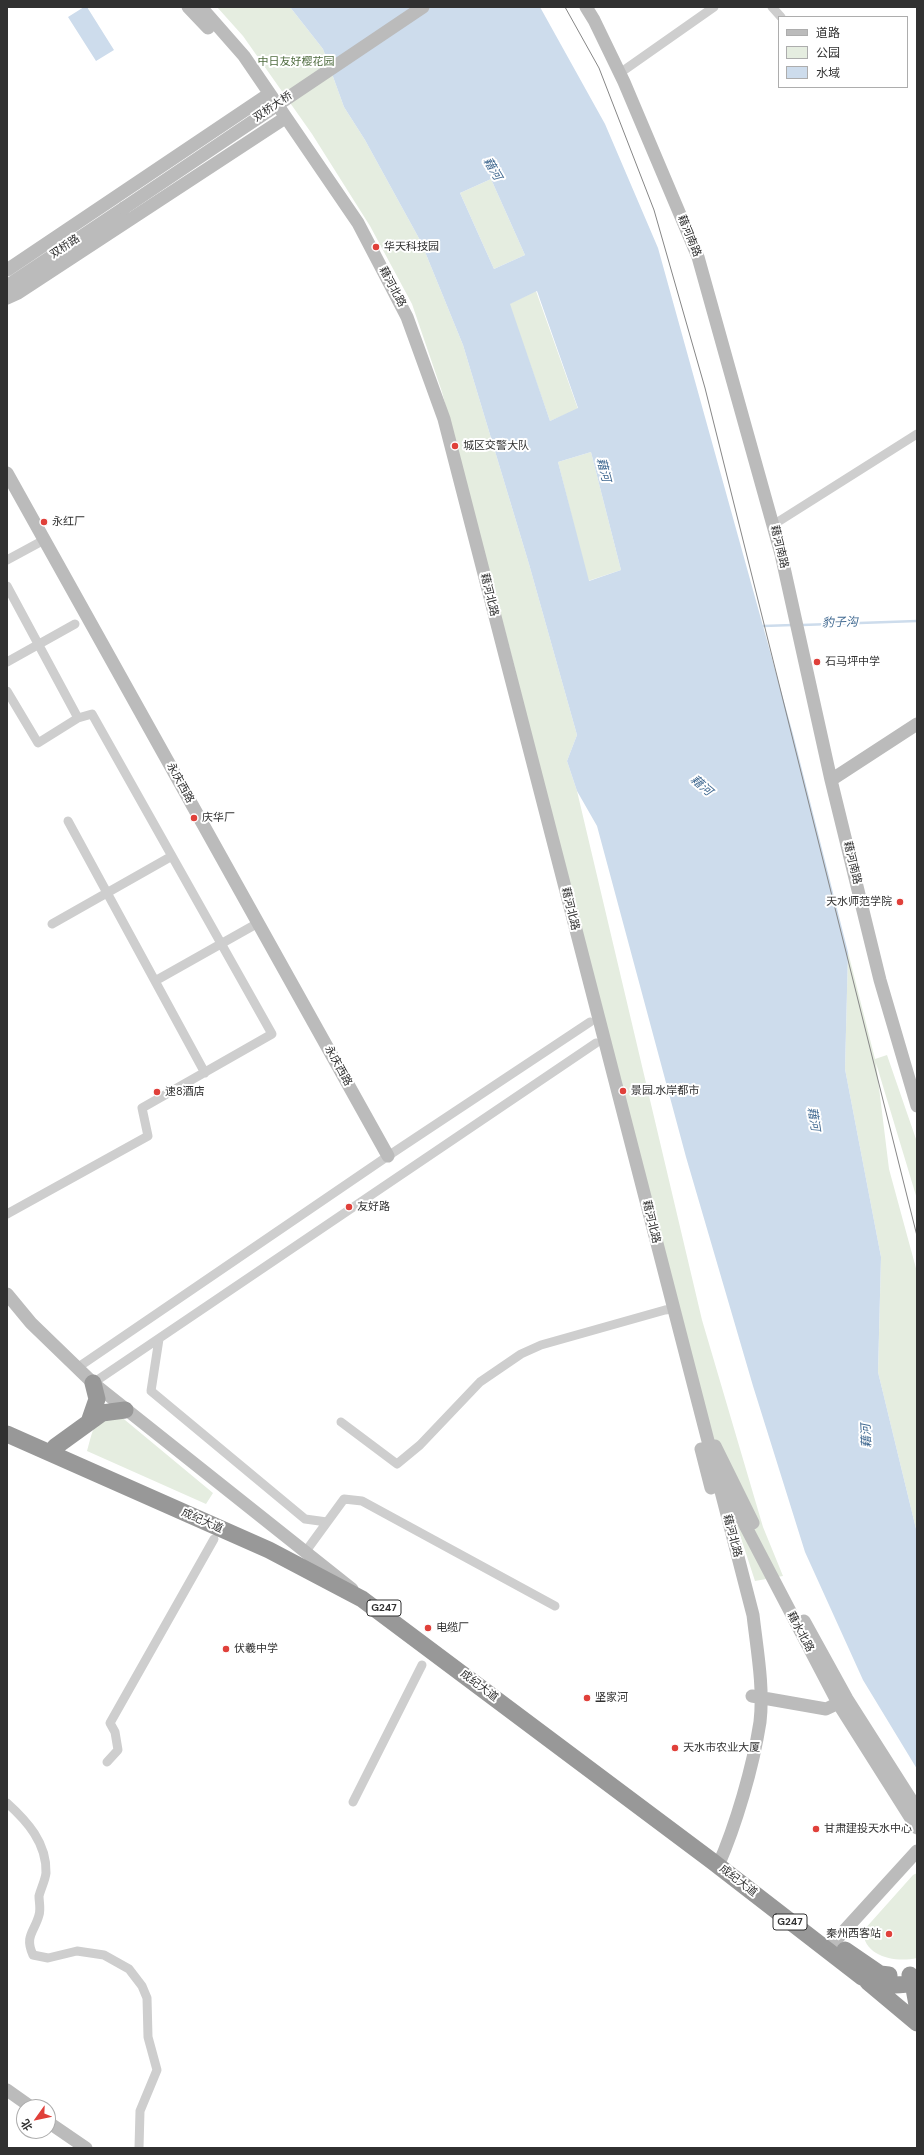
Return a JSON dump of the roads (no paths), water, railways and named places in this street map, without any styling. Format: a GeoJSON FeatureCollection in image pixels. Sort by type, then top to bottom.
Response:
{"type":"FeatureCollection","features":[{"type":"Feature","properties":{"kind":"highway"},"geometry":{"type":"LineString","coordinates":[[89,1422],[97,1399],[93,1383]]}},
{"type":"Feature","properties":{"kind":"highway"},"geometry":{"type":"LineString","coordinates":[[55,1447],[102,1413],[125,1410]]}},
{"type":"Feature","properties":{"kind":"highway","name":"成纪大道"},"geometry":{"type":"LineString","coordinates":[[7,1425],[268,1539],[341,1579],[365,1594],[716,1861],[862,1977],[877,1984],[896,1986],[914,1978]]}},
{"type":"Feature","properties":{"kind":"highway","name":"成纪大道"},"geometry":{"type":"LineString","coordinates":[[7,1434],[269,1550],[362,1599],[716,1861],[880,1974],[914,1978]]}},
{"type":"Feature","properties":{"kind":"highway"},"geometry":{"type":"LineString","coordinates":[[862,1977],[917,2023]]}},
{"type":"Feature","properties":{"kind":"highway"},"geometry":{"type":"LineString","coordinates":[[914,1978],[917,2005]]}},
{"type":"Feature","properties":{"kind":"main road","name":"藉河北路"},"geometry":{"type":"LineString","coordinates":[[188,7],[238,61],[266,97],[355,234],[400,320],[436,422],[590,1022],[669,1309]]}},
{"type":"Feature","properties":{"kind":"main road","name":"藉河北路"},"geometry":{"type":"LineString","coordinates":[[201,7],[244,56],[266,97]]}},
{"type":"Feature","properties":{"kind":"main road","name":"双桥大桥"},"geometry":{"type":"LineString","coordinates":[[124,208],[423,7]]}},
{"type":"Feature","properties":{"kind":"main road","name":"藉河南路"},"geometry":{"type":"LineString","coordinates":[[586,7],[620,73],[698,257],[773,525],[831,780],[880,980],[917,1106]]}},
{"type":"Feature","properties":{"kind":"main road"},"geometry":{"type":"LineString","coordinates":[[7,270],[266,97]]}},
{"type":"Feature","properties":{"kind":"main road","name":"藉河北路"},"geometry":{"type":"LineString","coordinates":[[282,121],[362,230],[408,317],[444,419],[700,1427],[745,1616],[760,1722],[743,1794],[716,1861]]}},
{"type":"Feature","properties":{"kind":"main road"},"geometry":{"type":"LineString","coordinates":[[7,298],[18,293],[282,121]]}},
{"type":"Feature","properties":{"kind":"main road","name":"双桥路"},"geometry":{"type":"LineString","coordinates":[[7,286],[124,208]]}},
{"type":"Feature","properties":{"kind":"main road","name":"永庆西路"},"geometry":{"type":"LineString","coordinates":[[7,473],[388,1156]]}},
{"type":"Feature","properties":{"kind":"main road"},"geometry":{"type":"LineString","coordinates":[[831,780],[917,724]]}},
{"type":"Feature","properties":{"kind":"main road"},"geometry":{"type":"LineString","coordinates":[[7,1294],[31,1323],[93,1383],[125,1410],[341,1579],[362,1599]]}},
{"type":"Feature","properties":{"kind":"main road","name":"藉河北路"},"geometry":{"type":"LineString","coordinates":[[700,1427],[715,1468],[753,1615],[760,1671],[756,1696]]}},
{"type":"Feature","properties":{"kind":"main road","name":"藉水北路"},"geometry":{"type":"LineString","coordinates":[[700,1427],[771,1559],[842,1701],[917,1809]]}},
{"type":"Feature","properties":{"kind":"main road","name":"藉水北路"},"geometry":{"type":"LineString","coordinates":[[715,1468],[842,1701],[917,1828]]}},
{"type":"Feature","properties":{"kind":"main road"},"geometry":{"type":"LineString","coordinates":[[756,1696],[826,1709],[842,1701]]}},
{"type":"Feature","properties":{"kind":"main road"},"geometry":{"type":"LineString","coordinates":[[834,1942],[917,1851]]}},
{"type":"Feature","properties":{"kind":"main road"},"geometry":{"type":"LineString","coordinates":[[7,2090],[20,2099]]}},
{"type":"Feature","properties":{"kind":"main road"},"geometry":{"type":"LineString","coordinates":[[56,2127],[86,2148]]}},
{"type":"Feature","properties":{"kind":"street"},"geometry":{"type":"LineString","coordinates":[[620,73],[714,7]]}},
{"type":"Feature","properties":{"kind":"street"},"geometry":{"type":"LineString","coordinates":[[772,7],[780,16]]}},
{"type":"Feature","properties":{"kind":"street"},"geometry":{"type":"LineString","coordinates":[[773,525],[917,434]]}},
{"type":"Feature","properties":{"kind":"street"},"geometry":{"type":"LineString","coordinates":[[7,560],[44,540]]}},
{"type":"Feature","properties":{"kind":"street"},"geometry":{"type":"LineString","coordinates":[[7,586],[78,718]]}},
{"type":"Feature","properties":{"kind":"street"},"geometry":{"type":"LineString","coordinates":[[7,662],[75,624]]}},
{"type":"Feature","properties":{"kind":"street"},"geometry":{"type":"LineString","coordinates":[[7,691],[38,743],[78,718],[92,714],[272,1034],[142,1108],[148,1136],[7,1214]]}},
{"type":"Feature","properties":{"kind":"street"},"geometry":{"type":"LineString","coordinates":[[68,821],[205,1073]]}},
{"type":"Feature","properties":{"kind":"street"},"geometry":{"type":"LineString","coordinates":[[52,924],[172,856]]}},
{"type":"Feature","properties":{"kind":"street"},"geometry":{"type":"LineString","coordinates":[[155,981],[258,922]]}},
{"type":"Feature","properties":{"kind":"street"},"geometry":{"type":"LineString","coordinates":[[77,1368],[388,1156],[590,1022]]}},
{"type":"Feature","properties":{"kind":"street"},"geometry":{"type":"LineString","coordinates":[[93,1383],[596,1043]]}},
{"type":"Feature","properties":{"kind":"street"},"geometry":{"type":"LineString","coordinates":[[341,1422],[397,1464],[420,1445],[480,1382],[521,1354],[541,1345],[669,1309]]}},
{"type":"Feature","properties":{"kind":"street"},"geometry":{"type":"LineString","coordinates":[[159,1339],[151,1391],[305,1519],[327,1522]]}},
{"type":"Feature","properties":{"kind":"street"},"geometry":{"type":"LineString","coordinates":[[306,1551],[344,1499],[362,1501],[555,1606]]}},
{"type":"Feature","properties":{"kind":"street"},"geometry":{"type":"LineString","coordinates":[[107,1762],[118,1750],[115,1732],[110,1723],[214,1538]]}},
{"type":"Feature","properties":{"kind":"street"},"geometry":{"type":"LineString","coordinates":[[353,1802],[422,1666]]}},
{"type":"Feature","properties":{"kind":"street"},"geometry":{"type":"LineString","coordinates":[[7,1803],[27,1821],[35,1832],[46,1871],[40,1895],[40,1914],[29,1942],[33,1955],[48,1958],[77,1951],[104,1955],[129,1969],[142,1986],[148,1998],[148,2037],[157,2070],[140,2111],[139,2148]]}},
{"type":"Feature","properties":{"kind":"water"},"geometry":{"type":"Polygon","coordinates":[[[84,7],[87,7],[114,50],[96,61],[68,17],[84,7]]]}},
{"type":"Feature","properties":{"kind":"water","name":"藉河"},"geometry":{"type":"Polygon","coordinates":[[[290,7],[540,7],[605,124],[658,248],[793,734],[848,952],[845,1069],[881,1257],[878,1372],[917,1533],[917,1769],[863,1680],[805,1552],[753,1386],[686,1157],[597,826],[577,791],[567,761],[577,735],[529,564],[463,345],[421,242],[365,140],[344,107],[323,49],[290,7]],[[491,179],[460,193],[494,269],[525,255],[491,179]],[[537,291],[510,304],[550,421],[578,408],[537,291]],[[591,452],[558,462],[589,581],[621,570],[591,452]]]}},
{"type":"Feature","properties":{"kind":"waterway","name":"豹子沟"},"geometry":{"type":"LineString","coordinates":[[802,625],[917,621]]}},
{"type":"Feature","properties":{"kind":"waterway","name":"豹子沟"},"geometry":{"type":"LineString","coordinates":[[763,626],[793,625]]}},
{"type":"Feature","properties":{"kind":"tram line"},"geometry":{"type":"LineString","coordinates":[[565,7],[599,68],[654,210],[705,388],[917,1236]]}},
{"type":"Feature","properties":{"kind":"place","name":"华天科技园"},"geometry":{"type":"Point","coordinates":[376,247]}},
{"type":"Feature","properties":{"kind":"place","name":"城区交警大队"},"geometry":{"type":"Point","coordinates":[455,446]}},
{"type":"Feature","properties":{"kind":"place","name":"永红厂"},"geometry":{"type":"Point","coordinates":[44,522]}},
{"type":"Feature","properties":{"kind":"place","name":"石马坪中学"},"geometry":{"type":"Point","coordinates":[817,662]}},
{"type":"Feature","properties":{"kind":"place","name":"庆华厂"},"geometry":{"type":"Point","coordinates":[194,818]}},
{"type":"Feature","properties":{"kind":"place","name":"天水师范学院"},"geometry":{"type":"Point","coordinates":[900,902]}},
{"type":"Feature","properties":{"kind":"place","name":"景园.水岸都市"},"geometry":{"type":"Point","coordinates":[623,1091]}},
{"type":"Feature","properties":{"kind":"place","name":"速8酒店"},"geometry":{"type":"Point","coordinates":[157,1092]}},
{"type":"Feature","properties":{"kind":"place","name":"友好路"},"geometry":{"type":"Point","coordinates":[349,1207]}},
{"type":"Feature","properties":{"kind":"place","name":"电缆厂"},"geometry":{"type":"Point","coordinates":[428,1628]}},
{"type":"Feature","properties":{"kind":"place","name":"伏羲中学"},"geometry":{"type":"Point","coordinates":[226,1649]}},
{"type":"Feature","properties":{"kind":"place","name":"坚家河"},"geometry":{"type":"Point","coordinates":[587,1698]}},
{"type":"Feature","properties":{"kind":"place","name":"天水市农业大厦"},"geometry":{"type":"Point","coordinates":[675,1748]}},
{"type":"Feature","properties":{"kind":"place","name":"甘肃建投天水中心"},"geometry":{"type":"Point","coordinates":[816,1829]}},
{"type":"Feature","properties":{"kind":"place","name":"秦州西客站"},"geometry":{"type":"Point","coordinates":[889,1934]}},
{"type":"Feature","properties":{"kind":"park label","name":"中日友好樱花园"},"geometry":{"type":"Point","coordinates":[296,62]}}]}
